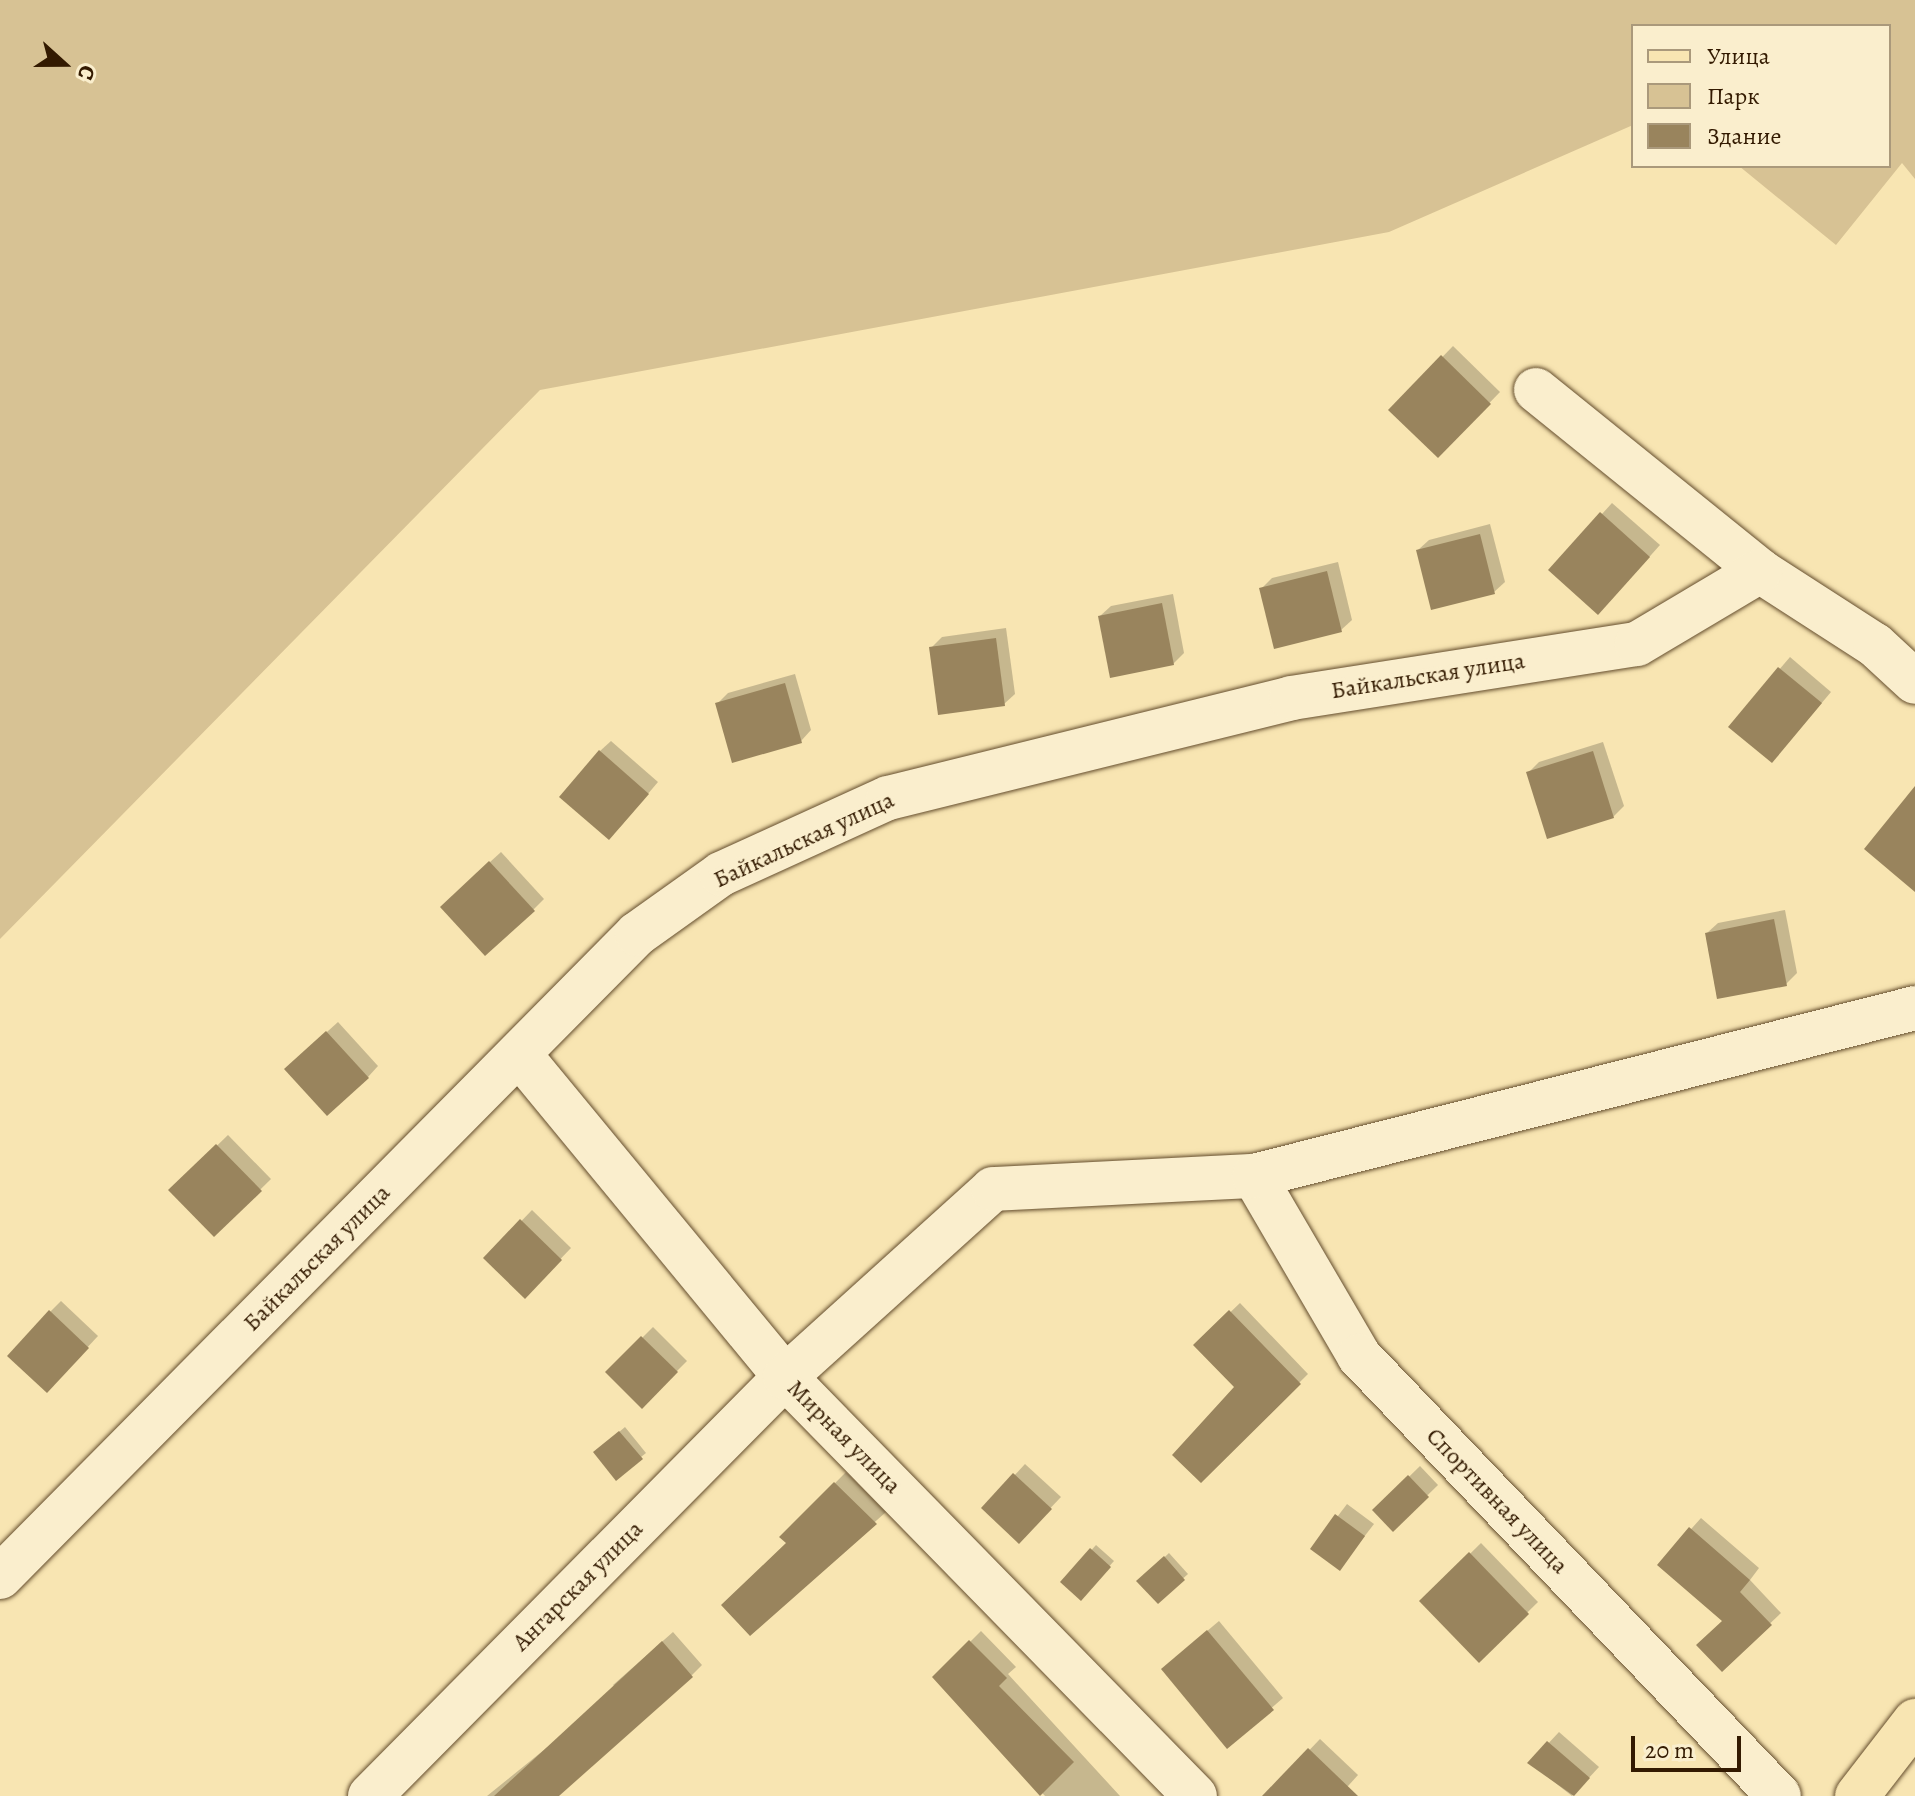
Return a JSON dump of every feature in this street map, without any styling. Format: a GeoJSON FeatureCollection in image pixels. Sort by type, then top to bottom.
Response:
{"type":"FeatureCollection","features":[{"type":"Feature","properties":{"kind":"main road"},"geometry":{"type":"LineString","coordinates":[[1857,1796],[1915,1721]]}},
{"type":"Feature","properties":{"kind":"street"},"geometry":{"type":"LineString","coordinates":[[1536,390],[1760,571],[1875,645],[1915,682]]}},
{"type":"Feature","properties":{"kind":"street","name":"Байкальская улица"},"geometry":{"type":"LineString","coordinates":[[0,1577],[637,934],[721,874],[888,798],[1291,698],[1637,644],[1760,571]]}},
{"type":"Feature","properties":{"kind":"street","name":"Ангарская улица"},"geometry":{"type":"LineString","coordinates":[[370,1796],[785,1377],[993,1189],[1254,1176],[1915,1008]]}},
{"type":"Feature","properties":{"kind":"street","name":"Мирная улица"},"geometry":{"type":"LineString","coordinates":[[519,1054],[785,1377],[1195,1796]]}},
{"type":"Feature","properties":{"kind":"street","name":"Спортивная улица"},"geometry":{"type":"LineString","coordinates":[[1254,1176],[1359,1356],[1779,1796]]}},
{"type":"Feature","properties":{"kind":"green space"},"geometry":{"type":"Polygon","coordinates":[[[0,0],[1915,0],[1915,179],[1902,163],[1836,245],[1741,168],[1891,168],[1891,24],[1631,24],[1631,126],[1389,232],[540,390],[0,939],[0,0]]]}},
{"type":"Feature","properties":{"kind":"building"},"geometry":{"type":"Polygon","coordinates":[[[1441,355],[1491,404],[1438,458],[1388,410],[1441,355]]]}},
{"type":"Feature","properties":{"kind":"building"},"geometry":{"type":"Polygon","coordinates":[[[1600,512],[1650,557],[1598,615],[1548,570],[1600,512]]]}},
{"type":"Feature","properties":{"kind":"building"},"geometry":{"type":"Polygon","coordinates":[[[1480,534],[1495,594],[1431,610],[1416,550],[1480,534]]]}},
{"type":"Feature","properties":{"kind":"building"},"geometry":{"type":"Polygon","coordinates":[[[1327,571],[1342,632],[1274,649],[1259,588],[1327,571]]]}},
{"type":"Feature","properties":{"kind":"building"},"geometry":{"type":"Polygon","coordinates":[[[1162,603],[1174,665],[1110,678],[1098,616],[1162,603]]]}},
{"type":"Feature","properties":{"kind":"building"},"geometry":{"type":"Polygon","coordinates":[[[996,638],[1005,706],[938,715],[929,647],[996,638]]]}},
{"type":"Feature","properties":{"kind":"building"},"geometry":{"type":"Polygon","coordinates":[[[1778,667],[1822,703],[1772,763],[1728,727],[1778,667]]]}},
{"type":"Feature","properties":{"kind":"building"},"geometry":{"type":"Polygon","coordinates":[[[785,683],[802,743],[732,763],[715,703],[785,683]]]}},
{"type":"Feature","properties":{"kind":"building"},"geometry":{"type":"Polygon","coordinates":[[[599,750],[649,794],[609,840],[559,797],[599,750]]]}},
{"type":"Feature","properties":{"kind":"building"},"geometry":{"type":"Polygon","coordinates":[[[1593,751],[1614,818],[1547,839],[1526,772],[1593,751]]]}},
{"type":"Feature","properties":{"kind":"building"},"geometry":{"type":"Polygon","coordinates":[[[1915,786],[1915,892],[1864,849],[1915,786]]]}},
{"type":"Feature","properties":{"kind":"building"},"geometry":{"type":"Polygon","coordinates":[[[489,861],[535,911],[485,956],[440,907],[489,861]]]}},
{"type":"Feature","properties":{"kind":"building"},"geometry":{"type":"Polygon","coordinates":[[[1774,919],[1787,986],[1717,999],[1705,933],[1774,919]]]}},
{"type":"Feature","properties":{"kind":"building"},"geometry":{"type":"Polygon","coordinates":[[[326,1031],[369,1078],[327,1116],[284,1069],[326,1031]]]}},
{"type":"Feature","properties":{"kind":"building"},"geometry":{"type":"Polygon","coordinates":[[[216,1144],[262,1191],[214,1237],[168,1190],[216,1144]]]}},
{"type":"Feature","properties":{"kind":"building"},"geometry":{"type":"Polygon","coordinates":[[[520,1219],[562,1260],[525,1299],[483,1258],[520,1219]]]}},
{"type":"Feature","properties":{"kind":"building"},"geometry":{"type":"Polygon","coordinates":[[[49,1310],[89,1348],[47,1393],[7,1356],[49,1310]]]}},
{"type":"Feature","properties":{"kind":"building"},"geometry":{"type":"Polygon","coordinates":[[[1229,1310],[1301,1384],[1201,1483],[1172,1455],[1234,1387],[1193,1345],[1229,1310]]]}},
{"type":"Feature","properties":{"kind":"building"},"geometry":{"type":"Polygon","coordinates":[[[641,1336],[678,1372],[642,1409],[605,1372],[641,1336]]]}},
{"type":"Feature","properties":{"kind":"building"},"geometry":{"type":"Polygon","coordinates":[[[619,1431],[643,1459],[616,1481],[593,1452],[619,1431]]]}},
{"type":"Feature","properties":{"kind":"building"},"geometry":{"type":"Polygon","coordinates":[[[1013,1473],[1052,1509],[1019,1544],[981,1508],[1013,1473]]]}},
{"type":"Feature","properties":{"kind":"building"},"geometry":{"type":"Polygon","coordinates":[[[1408,1475],[1429,1497],[1393,1532],[1372,1510],[1408,1475]]]}},
{"type":"Feature","properties":{"kind":"building"},"geometry":{"type":"Polygon","coordinates":[[[834,1482],[877,1524],[750,1636],[721,1605],[786,1543],[779,1537],[834,1482]]]}},
{"type":"Feature","properties":{"kind":"building"},"geometry":{"type":"Polygon","coordinates":[[[1335,1514],[1365,1536],[1340,1571],[1310,1549],[1335,1514]]]}},
{"type":"Feature","properties":{"kind":"building"},"geometry":{"type":"Polygon","coordinates":[[[1689,1527],[1750,1580],[1740,1592],[1772,1625],[1722,1672],[1696,1645],[1722,1621],[1657,1565],[1689,1527]]]}},
{"type":"Feature","properties":{"kind":"building"},"geometry":{"type":"Polygon","coordinates":[[[1090,1548],[1111,1567],[1081,1601],[1060,1582],[1090,1548]]]}},
{"type":"Feature","properties":{"kind":"building"},"geometry":{"type":"Polygon","coordinates":[[[1469,1552],[1529,1614],[1479,1663],[1419,1601],[1469,1552]]]}},
{"type":"Feature","properties":{"kind":"building"},"geometry":{"type":"Polygon","coordinates":[[[1164,1556],[1185,1580],[1158,1604],[1136,1581],[1164,1556]]]}},
{"type":"Feature","properties":{"kind":"building"},"geometry":{"type":"Polygon","coordinates":[[[1207,1630],[1274,1710],[1227,1749],[1161,1669],[1207,1630]]]}},
{"type":"Feature","properties":{"kind":"building"},"geometry":{"type":"Polygon","coordinates":[[[969,1640],[1007,1678],[999,1686],[1074,1762],[1040,1796],[932,1677],[969,1640]]]}},
{"type":"Feature","properties":{"kind":"building"},"geometry":{"type":"Polygon","coordinates":[[[662,1641],[693,1677],[559,1796],[494,1796],[662,1641]]]}},
{"type":"Feature","properties":{"kind":"building"},"geometry":{"type":"Polygon","coordinates":[[[1547,1741],[1590,1778],[1574,1796],[1527,1763],[1547,1741]]]}},
{"type":"Feature","properties":{"kind":"building"},"geometry":{"type":"Polygon","coordinates":[[[1308,1748],[1358,1796],[1262,1796],[1308,1748]]]}}]}
